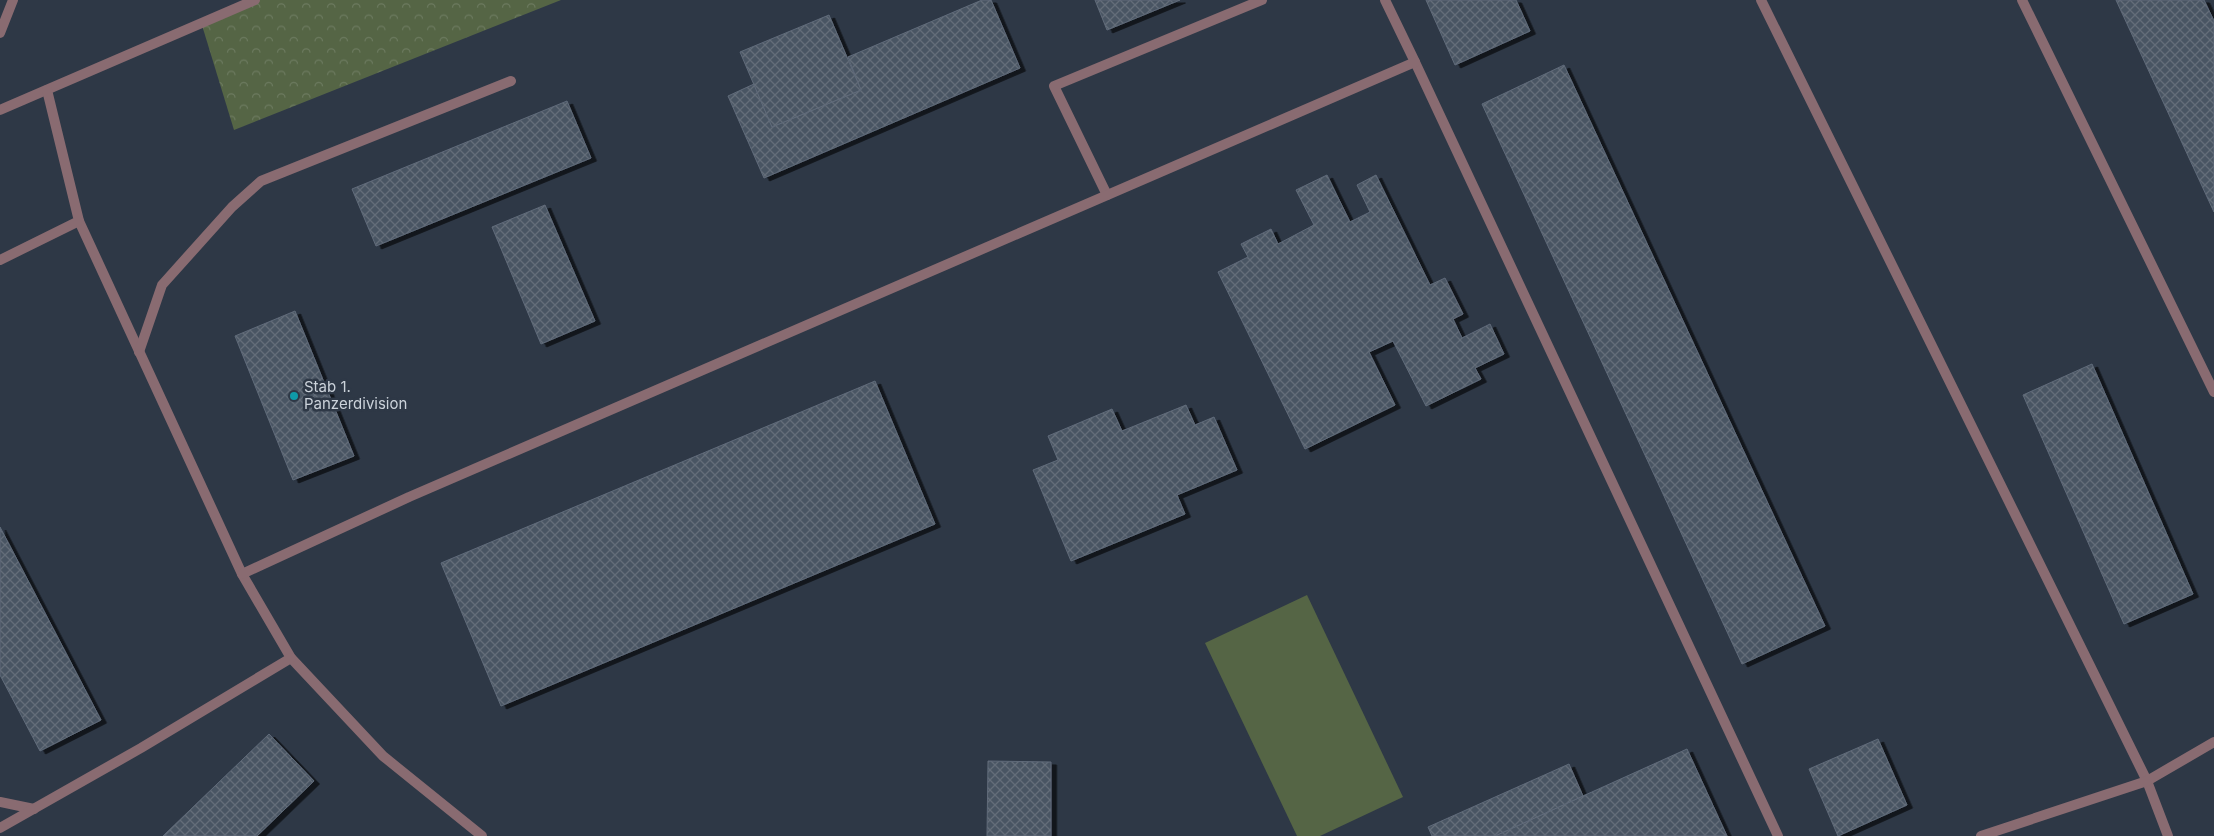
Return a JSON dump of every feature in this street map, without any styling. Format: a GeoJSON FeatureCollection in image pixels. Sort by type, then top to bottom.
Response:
{"type":"FeatureCollection","features":[{"type":"Feature","properties":{"kind":"street"},"geometry":{"type":"LineString","coordinates":[[0,33],[13,0]]}},
{"type":"Feature","properties":{"kind":"street"},"geometry":{"type":"LineString","coordinates":[[0,110],[255,0]]}},
{"type":"Feature","properties":{"kind":"street"},"geometry":{"type":"LineString","coordinates":[[1107,195],[1054,86],[1262,0]]}},
{"type":"Feature","properties":{"kind":"street"},"geometry":{"type":"LineString","coordinates":[[1385,0],[1778,836]]}},
{"type":"Feature","properties":{"kind":"street"},"geometry":{"type":"LineString","coordinates":[[1761,0],[2147,781],[2168,836]]}},
{"type":"Feature","properties":{"kind":"street"},"geometry":{"type":"LineString","coordinates":[[2022,0],[2214,392]]}},
{"type":"Feature","properties":{"kind":"street"},"geometry":{"type":"LineString","coordinates":[[242,574],[409,497],[1415,62]]}},
{"type":"Feature","properties":{"kind":"street"},"geometry":{"type":"LineString","coordinates":[[140,352],[162,285],[232,208],[261,181],[511,80]]}},
{"type":"Feature","properties":{"kind":"street"},"geometry":{"type":"LineString","coordinates":[[47,90],[79,221],[242,574],[291,658],[383,756],[482,836]]}},
{"type":"Feature","properties":{"kind":"street"},"geometry":{"type":"LineString","coordinates":[[0,260],[79,221]]}},
{"type":"Feature","properties":{"kind":"street"},"geometry":{"type":"LineString","coordinates":[[0,828],[141,748],[291,658]]}},
{"type":"Feature","properties":{"kind":"street"},"geometry":{"type":"LineString","coordinates":[[1981,836],[2147,781],[2214,742]]}},
{"type":"Feature","properties":{"kind":"street"},"geometry":{"type":"LineString","coordinates":[[0,802],[34,809]]}},
{"type":"Feature","properties":{"kind":"green space"},"geometry":{"type":"Polygon","coordinates":[[[255,0],[561,0],[234,130],[201,22],[255,0]]]}},
{"type":"Feature","properties":{"kind":"green space"},"geometry":{"type":"Polygon","coordinates":[[[1307,595],[1403,797],[1320,836],[1297,836],[1205,643],[1307,595]]]}},
{"type":"Feature","properties":{"kind":"building"},"geometry":{"type":"Polygon","coordinates":[[[982,0],[991,0],[1020,68],[764,178],[728,96],[754,84],[772,127],[861,90],[848,57],[982,0]]]}},
{"type":"Feature","properties":{"kind":"building"},"geometry":{"type":"Polygon","coordinates":[[[1095,0],[1180,0],[1107,30],[1095,0]]]}},
{"type":"Feature","properties":{"kind":"building"},"geometry":{"type":"Polygon","coordinates":[[[1426,0],[1516,0],[1530,31],[1455,65],[1426,0]]]}},
{"type":"Feature","properties":{"kind":"building"},"geometry":{"type":"Polygon","coordinates":[[[2116,0],[2204,0],[2214,21],[2214,212],[2116,0]]]}},
{"type":"Feature","properties":{"kind":"building"},"geometry":{"type":"Polygon","coordinates":[[[829,15],[861,90],[772,127],[740,52],[829,15]]]}},
{"type":"Feature","properties":{"kind":"building"},"geometry":{"type":"Polygon","coordinates":[[[1564,65],[1825,626],[1742,664],[1482,104],[1564,65]]]}},
{"type":"Feature","properties":{"kind":"building"},"geometry":{"type":"Polygon","coordinates":[[[567,101],[591,158],[376,246],[352,189],[567,101]]]}},
{"type":"Feature","properties":{"kind":"building"},"geometry":{"type":"Polygon","coordinates":[[[1327,175],[1350,222],[1370,212],[1357,185],[1376,175],[1430,285],[1445,278],[1463,314],[1453,319],[1462,338],[1490,324],[1504,354],[1475,368],[1481,379],[1426,406],[1393,341],[1369,352],[1395,405],[1305,449],[1218,272],[1248,257],[1241,244],[1271,229],[1278,244],[1314,225],[1296,190],[1327,175]]]}},
{"type":"Feature","properties":{"kind":"building"},"geometry":{"type":"Polygon","coordinates":[[[545,205],[595,321],[541,344],[492,227],[545,205]]]}},
{"type":"Feature","properties":{"kind":"building","name":"Stab 1. Panzerdivision"},"geometry":{"type":"Polygon","coordinates":[[[295,311],[354,456],[293,480],[235,336],[295,311]]]}},
{"type":"Feature","properties":{"kind":"building"},"geometry":{"type":"Polygon","coordinates":[[[2092,364],[2193,594],[2124,624],[2023,395],[2092,364]]]}},
{"type":"Feature","properties":{"kind":"building"},"geometry":{"type":"Polygon","coordinates":[[[875,381],[935,524],[501,706],[441,563],[875,381]]]}},
{"type":"Feature","properties":{"kind":"building"},"geometry":{"type":"Polygon","coordinates":[[[1186,405],[1195,425],[1214,417],[1237,470],[1177,495],[1185,514],[1071,561],[1033,470],[1058,460],[1048,436],[1112,409],[1122,431],[1186,405]]]}},
{"type":"Feature","properties":{"kind":"building"},"geometry":{"type":"Polygon","coordinates":[[[0,527],[101,720],[40,751],[0,675],[0,527]]]}},
{"type":"Feature","properties":{"kind":"building"},"geometry":{"type":"Polygon","coordinates":[[[269,734],[314,781],[257,836],[163,836],[269,734]]]}},
{"type":"Feature","properties":{"kind":"building"},"geometry":{"type":"Polygon","coordinates":[[[1878,739],[1907,805],[1838,836],[1809,769],[1878,739]]]}},
{"type":"Feature","properties":{"kind":"building"},"geometry":{"type":"Polygon","coordinates":[[[1687,749],[1727,836],[1495,836],[1583,796],[1687,749]]]}},
{"type":"Feature","properties":{"kind":"building"},"geometry":{"type":"Polygon","coordinates":[[[988,761],[1051,762],[1051,836],[987,836],[988,761]]]}},
{"type":"Feature","properties":{"kind":"building"},"geometry":{"type":"Polygon","coordinates":[[[1569,764],[1583,796],[1495,836],[1432,836],[1428,827],[1569,764]]]}},
{"type":"Feature","properties":{"kind":"place","name":"Stab 1. Panzerdivision"},"geometry":{"type":"Point","coordinates":[294,396]}}]}
